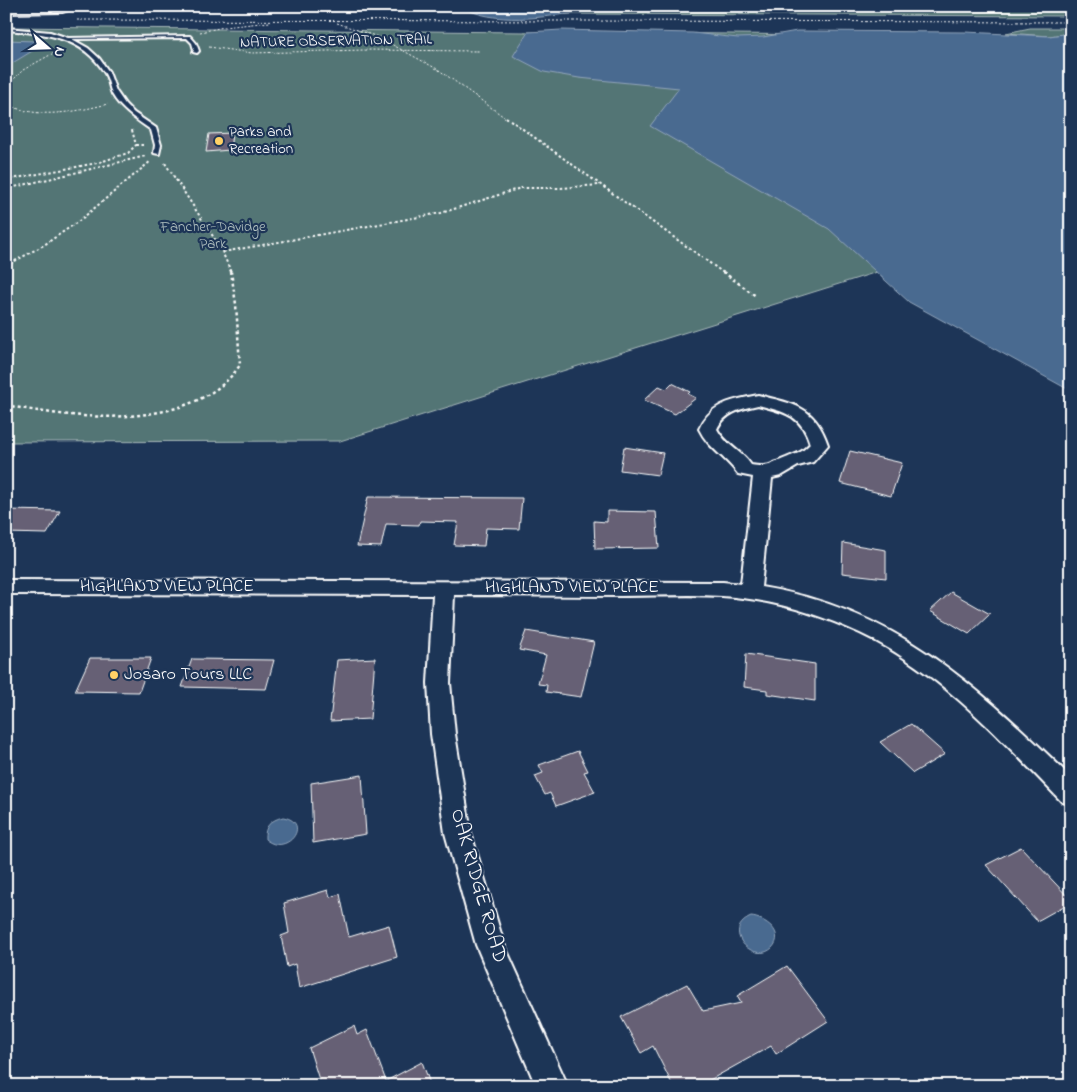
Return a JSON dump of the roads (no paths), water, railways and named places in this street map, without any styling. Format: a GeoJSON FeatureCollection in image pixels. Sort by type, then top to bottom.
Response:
{"type":"FeatureCollection","features":[{"type":"Feature","properties":{"kind":"street"},"geometry":{"type":"LineString","coordinates":[[6,10],[49,10],[76,6]]}},
{"type":"Feature","properties":{"kind":"street"},"geometry":{"type":"LineString","coordinates":[[758,400],[784,407],[804,417],[814,428],[819,445],[807,458],[792,462],[774,472],[763,473],[744,470],[742,462],[725,452],[714,442],[708,429],[711,419],[721,410],[758,400]]}},
{"type":"Feature","properties":{"kind":"street"},"geometry":{"type":"LineString","coordinates":[[750,593],[763,473]]}},
{"type":"Feature","properties":{"kind":"street","name":"HIGHLAND VIEW PLACE"},"geometry":{"type":"LineString","coordinates":[[6,587],[723,589],[800,602],[835,613],[901,645],[932,665],[988,712],[1071,794]]}},
{"type":"Feature","properties":{"kind":"street","name":"OAK RIDGE ROAD"},"geometry":{"type":"LineString","coordinates":[[444,588],[439,683],[443,734],[458,832],[490,945],[552,1086]]}},
{"type":"Feature","properties":{"kind":"lane"},"geometry":{"type":"LineString","coordinates":[[6,29],[57,34],[76,42],[97,59],[108,74],[114,93],[121,102],[131,114],[154,129],[158,145],[156,153]]}},
{"type":"Feature","properties":{"kind":"lane"},"geometry":{"type":"LineString","coordinates":[[68,38],[188,37],[194,43],[197,51],[195,52]]}},
{"type":"Feature","properties":{"kind":"water"},"geometry":{"type":"Polygon","coordinates":[[[459,6],[586,6],[582,12],[535,18],[504,18],[488,16],[459,6]]]}},
{"type":"Feature","properties":{"kind":"water"},"geometry":{"type":"Polygon","coordinates":[[[561,30],[693,33],[738,38],[763,37],[797,31],[965,32],[1049,36],[1071,33],[1071,391],[909,302],[829,229],[650,126],[679,88],[579,78],[544,72],[513,56],[528,32],[561,30]]]}},
{"type":"Feature","properties":{"kind":"water"},"geometry":{"type":"Polygon","coordinates":[[[6,40],[35,41],[42,45],[6,67],[6,40]]]}},
{"type":"Feature","properties":{"kind":"water"},"geometry":{"type":"Polygon","coordinates":[[[283,817],[292,820],[296,825],[294,837],[288,842],[273,844],[265,839],[267,827],[275,820],[283,817]]]}},
{"type":"Feature","properties":{"kind":"water"},"geometry":{"type":"Polygon","coordinates":[[[751,917],[767,923],[772,927],[777,937],[772,948],[765,952],[749,949],[739,937],[742,923],[751,917]]]}},
{"type":"Feature","properties":{"kind":"place","name":"Parks and Recreation"},"geometry":{"type":"Point","coordinates":[219,141]}},
{"type":"Feature","properties":{"kind":"place","name":"Josaro Tours LLC"},"geometry":{"type":"Point","coordinates":[114,675]}},
{"type":"Feature","properties":{"kind":"park label","name":"Fancher-Davidge Park"},"geometry":{"type":"Point","coordinates":[213,236]}}]}
